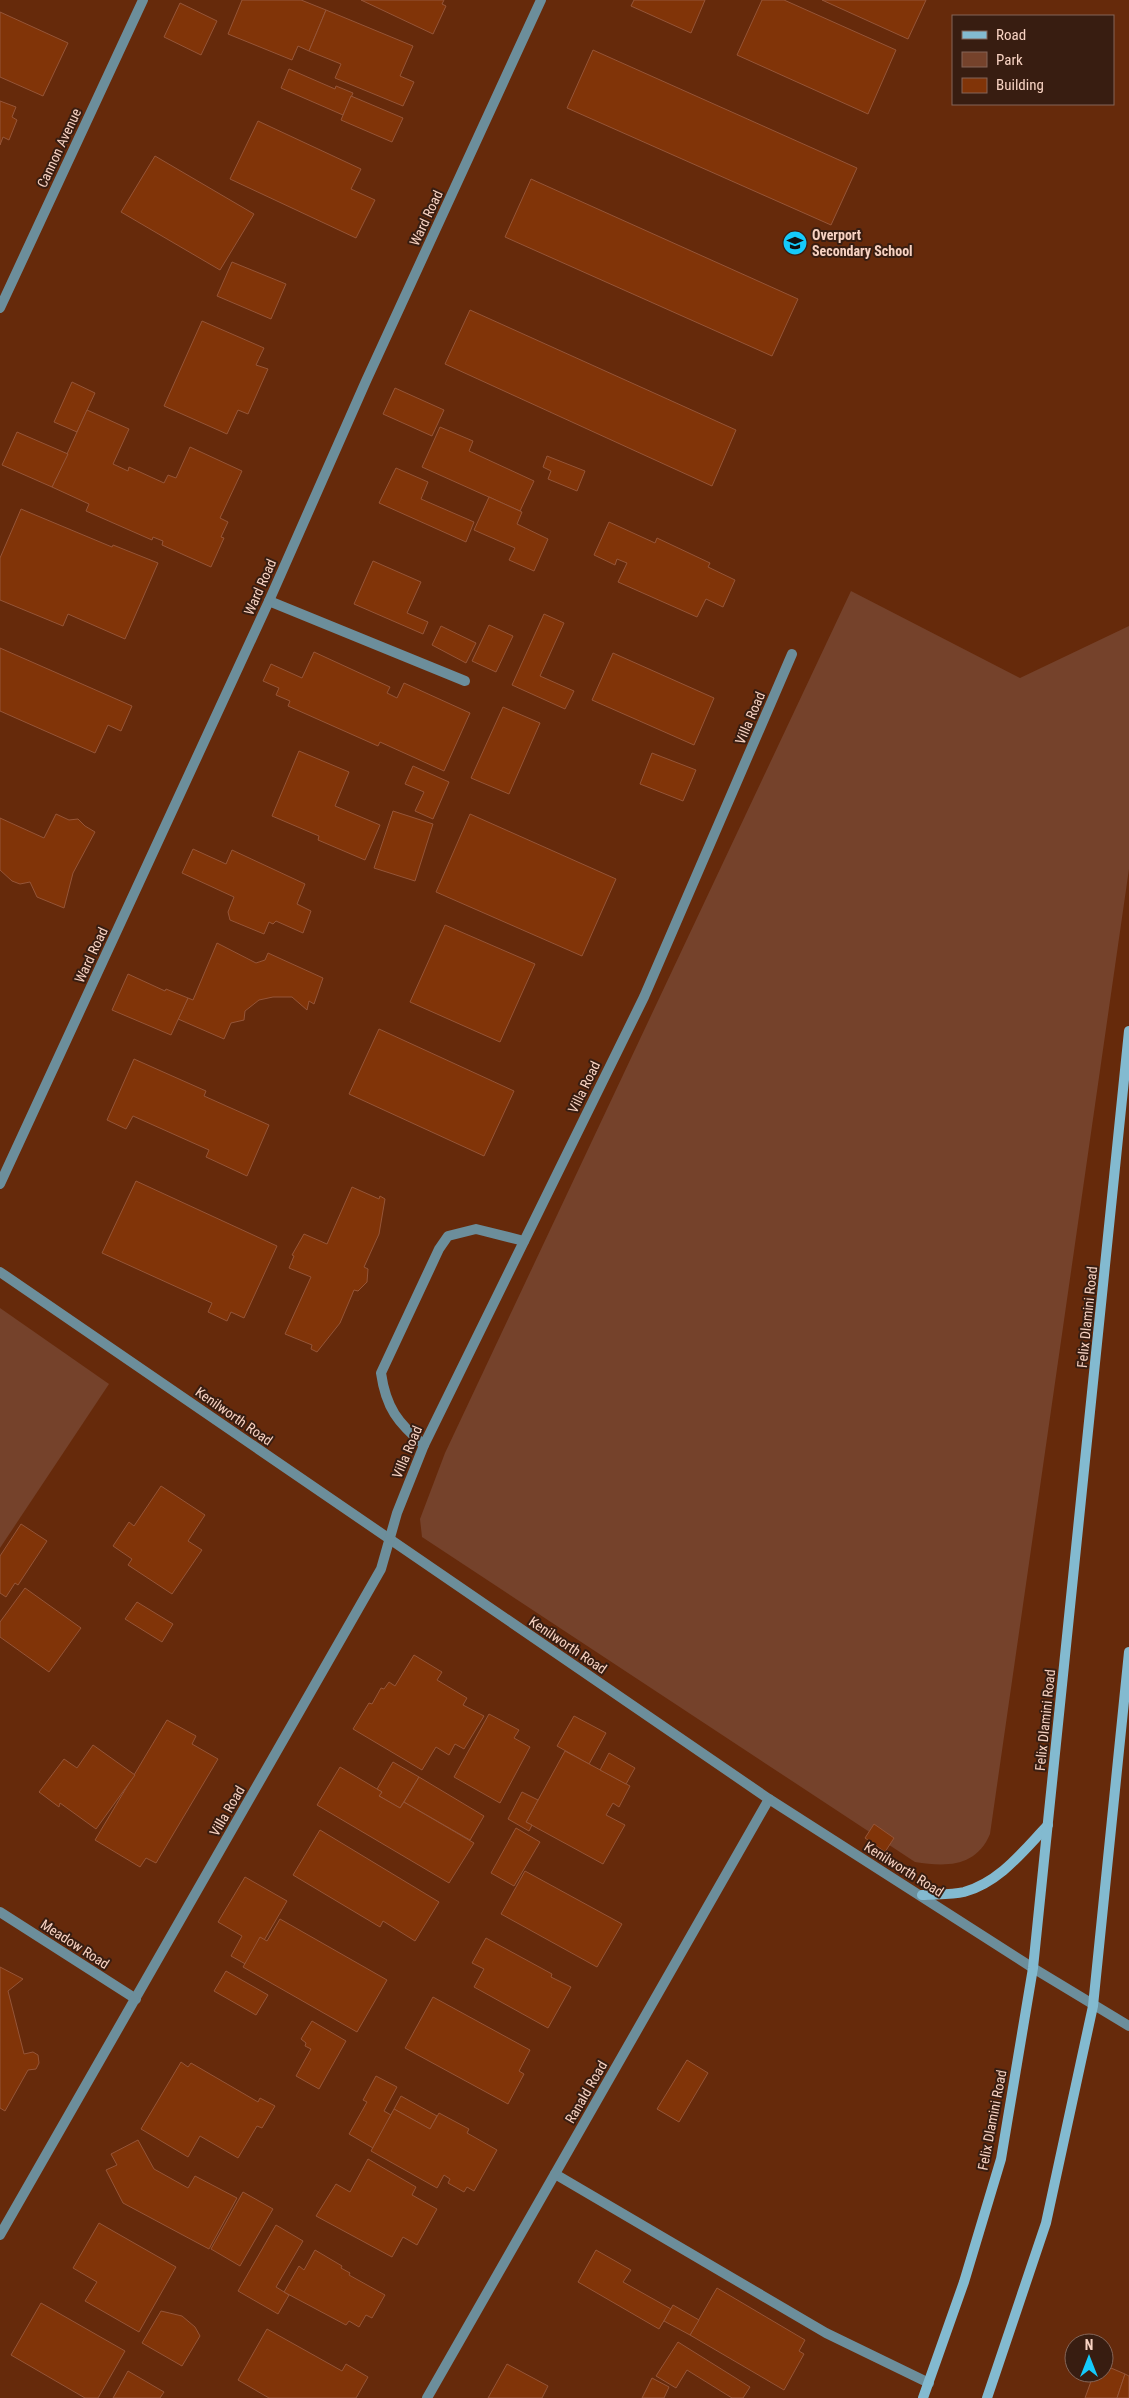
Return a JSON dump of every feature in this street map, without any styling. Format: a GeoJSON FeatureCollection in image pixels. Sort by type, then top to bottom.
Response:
{"type":"FeatureCollection","features":[{"type":"Feature","properties":{"kind":"main road","name":"Felix Dlamini Road"},"geometry":{"type":"LineString","coordinates":[[923,2398],[964,2282],[1001,2159],[1033,1968],[1129,1031]]}},
{"type":"Feature","properties":{"kind":"main road"},"geometry":{"type":"LineString","coordinates":[[987,2398],[1046,2224],[1093,2006],[1129,1652]]}},
{"type":"Feature","properties":{"kind":"main road"},"geometry":{"type":"LineString","coordinates":[[922,1895],[963,1892],[989,1882],[1009,1866],[1048,1825]]}},
{"type":"Feature","properties":{"kind":"street","name":"Cannon Avenue"},"geometry":{"type":"LineString","coordinates":[[0,308],[143,0]]}},
{"type":"Feature","properties":{"kind":"street","name":"Ward Road"},"geometry":{"type":"LineString","coordinates":[[0,1184],[270,601],[366,381],[541,0]]}},
{"type":"Feature","properties":{"kind":"street"},"geometry":{"type":"LineString","coordinates":[[270,601],[464,681]]}},
{"type":"Feature","properties":{"kind":"street","name":"Villa Road"},"geometry":{"type":"LineString","coordinates":[[0,2235],[381,1569],[397,1513],[424,1445],[644,997],[792,654]]}},
{"type":"Feature","properties":{"kind":"street"},"geometry":{"type":"LineString","coordinates":[[424,1445],[405,1429],[392,1412],[384,1393],[381,1373],[438,1249],[448,1236],[460,1231],[476,1229],[524,1241]]}},
{"type":"Feature","properties":{"kind":"street","name":"Kenilworth Road"},"geometry":{"type":"LineString","coordinates":[[0,1272],[769,1799],[1093,2006],[1129,2026]]}},
{"type":"Feature","properties":{"kind":"street","name":"Ranald Road"},"geometry":{"type":"LineString","coordinates":[[427,2398],[769,1799]]}},
{"type":"Feature","properties":{"kind":"street","name":"Meadow Road"},"geometry":{"type":"LineString","coordinates":[[0,1912],[136,1999]]}},
{"type":"Feature","properties":{"kind":"street"},"geometry":{"type":"LineString","coordinates":[[555,2174],[826,2333],[929,2383]]}},
{"type":"Feature","properties":{"kind":"green space"},"geometry":{"type":"Polygon","coordinates":[[[851,591],[1020,678],[1129,626],[1129,869],[990,1834],[984,1845],[969,1859],[949,1864],[915,1862],[422,1537],[420,1519],[445,1453],[851,591]]]}},
{"type":"Feature","properties":{"kind":"green space"},"geometry":{"type":"Polygon","coordinates":[[[0,1308],[109,1384],[0,1548],[0,1308]]]}},
{"type":"Feature","properties":{"kind":"building"},"geometry":{"type":"Polygon","coordinates":[[[242,0],[301,0],[326,10],[309,51],[298,46],[292,60],[228,34],[242,0]]]}},
{"type":"Feature","properties":{"kind":"building"},"geometry":{"type":"Polygon","coordinates":[[[361,0],[444,0],[442,4],[446,6],[433,34],[361,0]]]}},
{"type":"Feature","properties":{"kind":"building"},"geometry":{"type":"Polygon","coordinates":[[[634,0],[705,0],[691,33],[631,6],[634,0]]]}},
{"type":"Feature","properties":{"kind":"building"},"geometry":{"type":"Polygon","coordinates":[[[762,0],[784,0],[896,50],[868,114],[737,55],[762,0]]]}},
{"type":"Feature","properties":{"kind":"building"},"geometry":{"type":"Polygon","coordinates":[[[822,0],[926,0],[908,39],[822,0]]]}},
{"type":"Feature","properties":{"kind":"building"},"geometry":{"type":"Polygon","coordinates":[[[180,3],[217,21],[201,55],[164,37],[180,3]]]}},
{"type":"Feature","properties":{"kind":"building"},"geometry":{"type":"Polygon","coordinates":[[[326,10],[413,46],[400,76],[414,82],[403,106],[335,78],[341,64],[309,51],[326,10]]]}},
{"type":"Feature","properties":{"kind":"building"},"geometry":{"type":"Polygon","coordinates":[[[0,12],[68,43],[43,96],[0,77],[0,12]]]}},
{"type":"Feature","properties":{"kind":"building"},"geometry":{"type":"Polygon","coordinates":[[[593,50],[857,168],[831,225],[567,108],[593,50]]]}},
{"type":"Feature","properties":{"kind":"building"},"geometry":{"type":"Polygon","coordinates":[[[289,69],[335,89],[336,86],[353,93],[343,115],[281,88],[289,69]]]}},
{"type":"Feature","properties":{"kind":"building"},"geometry":{"type":"Polygon","coordinates":[[[351,96],[403,118],[392,142],[341,120],[351,96]]]}},
{"type":"Feature","properties":{"kind":"building"},"geometry":{"type":"Polygon","coordinates":[[[0,101],[16,107],[12,117],[17,120],[9,140],[3,137],[0,145],[0,101]]]}},
{"type":"Feature","properties":{"kind":"building"},"geometry":{"type":"Polygon","coordinates":[[[258,121],[361,169],[351,189],[375,200],[356,238],[230,179],[258,121]]]}},
{"type":"Feature","properties":{"kind":"building"},"geometry":{"type":"Polygon","coordinates":[[[155,156],[254,214],[220,270],[121,212],[155,156]]]}},
{"type":"Feature","properties":{"kind":"building"},"geometry":{"type":"Polygon","coordinates":[[[531,179],[798,299],[772,356],[505,237],[531,179]]]}},
{"type":"Feature","properties":{"kind":"building"},"geometry":{"type":"Polygon","coordinates":[[[232,262],[286,284],[271,319],[217,296],[232,262]]]}},
{"type":"Feature","properties":{"kind":"building"},"geometry":{"type":"Polygon","coordinates":[[[470,310],[736,430],[712,486],[445,364],[470,310]]]}},
{"type":"Feature","properties":{"kind":"building"},"geometry":{"type":"Polygon","coordinates":[[[202,321],[264,348],[256,365],[268,369],[248,414],[238,410],[227,434],[164,406],[202,321]]]}},
{"type":"Feature","properties":{"kind":"building"},"geometry":{"type":"Polygon","coordinates":[[[72,382],[95,393],[77,432],[54,422],[72,382]]]}},
{"type":"Feature","properties":{"kind":"building"},"geometry":{"type":"Polygon","coordinates":[[[395,388],[444,410],[432,436],[383,414],[395,388]]]}},
{"type":"Feature","properties":{"kind":"building"},"geometry":{"type":"Polygon","coordinates":[[[87,410],[129,429],[113,464],[128,471],[129,467],[164,483],[168,475],[176,478],[190,447],[242,471],[220,518],[228,522],[221,537],[224,538],[211,567],[162,545],[163,541],[153,537],[152,540],[86,511],[89,504],[52,487],[87,410]]]}},
{"type":"Feature","properties":{"kind":"building"},"geometry":{"type":"Polygon","coordinates":[[[440,427],[473,441],[469,451],[534,481],[520,511],[422,467],[440,427]]]}},
{"type":"Feature","properties":{"kind":"building"},"geometry":{"type":"Polygon","coordinates":[[[17,432],[68,454],[52,487],[2,465],[17,432]]]}},
{"type":"Feature","properties":{"kind":"building"},"geometry":{"type":"Polygon","coordinates":[[[547,456],[585,471],[577,491],[548,479],[551,471],[543,467],[547,456]]]}},
{"type":"Feature","properties":{"kind":"building"},"geometry":{"type":"Polygon","coordinates":[[[396,468],[428,482],[421,499],[474,522],[466,542],[379,503],[396,468]]]}},
{"type":"Feature","properties":{"kind":"building"},"geometry":{"type":"Polygon","coordinates":[[[489,497],[522,512],[517,524],[548,539],[534,571],[509,560],[515,548],[474,530],[489,497]]]}},
{"type":"Feature","properties":{"kind":"building"},"geometry":{"type":"Polygon","coordinates":[[[21,509],[112,547],[113,545],[158,563],[125,639],[68,614],[63,626],[0,600],[0,558],[21,509]]]}},
{"type":"Feature","properties":{"kind":"building"},"geometry":{"type":"Polygon","coordinates":[[[609,522],[655,543],[657,538],[710,563],[708,567],[735,580],[723,607],[706,599],[697,617],[618,582],[627,563],[617,559],[615,565],[594,555],[609,522]]]}},
{"type":"Feature","properties":{"kind":"building"},"geometry":{"type":"Polygon","coordinates":[[[373,561],[421,582],[407,613],[428,622],[423,634],[354,604],[373,561]]]}},
{"type":"Feature","properties":{"kind":"building"},"geometry":{"type":"Polygon","coordinates":[[[544,614],[564,623],[540,676],[574,691],[565,709],[512,685],[544,614]]]}},
{"type":"Feature","properties":{"kind":"building"},"geometry":{"type":"Polygon","coordinates":[[[489,625],[513,636],[496,672],[472,661],[489,625]]]}},
{"type":"Feature","properties":{"kind":"building"},"geometry":{"type":"Polygon","coordinates":[[[441,626],[476,643],[466,663],[432,645],[441,626]]]}},
{"type":"Feature","properties":{"kind":"building"},"geometry":{"type":"Polygon","coordinates":[[[0,648],[132,706],[121,731],[108,725],[95,753],[0,711],[0,648]]]}},
{"type":"Feature","properties":{"kind":"building"},"geometry":{"type":"Polygon","coordinates":[[[314,652],[390,687],[387,693],[397,698],[404,683],[470,713],[444,771],[380,742],[378,746],[288,706],[290,701],[276,695],[279,688],[263,681],[271,664],[302,678],[314,652]]]}},
{"type":"Feature","properties":{"kind":"building"},"geometry":{"type":"Polygon","coordinates":[[[613,653],[714,698],[694,745],[592,700],[613,653]]]}},
{"type":"Feature","properties":{"kind":"building"},"geometry":{"type":"Polygon","coordinates":[[[503,707],[540,723],[509,794],[471,778],[503,707]]]}},
{"type":"Feature","properties":{"kind":"building"},"geometry":{"type":"Polygon","coordinates":[[[299,751],[349,772],[335,806],[380,825],[365,860],[318,840],[319,836],[272,816],[299,751]]]}},
{"type":"Feature","properties":{"kind":"building"},"geometry":{"type":"Polygon","coordinates":[[[652,753],[696,770],[683,801],[640,784],[652,753]]]}},
{"type":"Feature","properties":{"kind":"building"},"geometry":{"type":"Polygon","coordinates":[[[413,766],[449,782],[433,819],[415,811],[424,792],[405,784],[413,766]]]}},
{"type":"Feature","properties":{"kind":"building"},"geometry":{"type":"Polygon","coordinates":[[[393,811],[433,824],[415,881],[374,868],[393,811]]]}},
{"type":"Feature","properties":{"kind":"building"},"geometry":{"type":"Polygon","coordinates":[[[56,814],[69,820],[78,819],[95,832],[73,873],[64,908],[37,897],[30,882],[20,884],[12,881],[0,870],[0,818],[44,838],[56,814]]]}},
{"type":"Feature","properties":{"kind":"building"},"geometry":{"type":"Polygon","coordinates":[[[470,814],[616,879],[582,956],[436,892],[470,814]]]}},
{"type":"Feature","properties":{"kind":"building"},"geometry":{"type":"Polygon","coordinates":[[[193,849],[226,864],[232,850],[305,884],[297,904],[311,911],[303,933],[276,921],[273,924],[269,922],[264,934],[230,920],[228,912],[234,897],[182,873],[193,849]]]}},
{"type":"Feature","properties":{"kind":"building"},"geometry":{"type":"Polygon","coordinates":[[[445,925],[535,964],[500,1042],[410,1002],[445,925]]]}},
{"type":"Feature","properties":{"kind":"building"},"geometry":{"type":"Polygon","coordinates":[[[217,943],[256,963],[265,960],[268,953],[323,978],[314,1004],[309,1001],[307,1010],[292,997],[273,997],[259,1000],[245,1011],[244,1020],[231,1023],[224,1039],[178,1019],[188,998],[193,1000],[217,943]]]}},
{"type":"Feature","properties":{"kind":"building"},"geometry":{"type":"Polygon","coordinates":[[[128,974],[165,991],[166,989],[188,998],[171,1035],[112,1010],[128,974]]]}},
{"type":"Feature","properties":{"kind":"building"},"geometry":{"type":"Polygon","coordinates":[[[379,1029],[514,1091],[484,1156],[349,1094],[379,1029]]]}},
{"type":"Feature","properties":{"kind":"building"},"geometry":{"type":"Polygon","coordinates":[[[134,1059],[206,1091],[204,1096],[269,1125],[247,1176],[206,1157],[209,1150],[133,1116],[126,1129],[107,1120],[134,1059]]]}},
{"type":"Feature","properties":{"kind":"building"},"geometry":{"type":"Polygon","coordinates":[[[136,1181],[277,1246],[244,1318],[231,1312],[227,1321],[208,1312],[212,1303],[102,1253],[136,1181]]]}},
{"type":"Feature","properties":{"kind":"building"},"geometry":{"type":"Polygon","coordinates":[[[352,1187],[379,1199],[380,1196],[385,1199],[379,1234],[364,1267],[368,1269],[367,1282],[358,1291],[354,1290],[340,1323],[317,1352],[311,1349],[312,1345],[285,1334],[311,1277],[289,1268],[294,1256],[292,1255],[304,1234],[327,1244],[352,1187]]]}},
{"type":"Feature","properties":{"kind":"building"},"geometry":{"type":"Polygon","coordinates":[[[161,1486],[205,1515],[188,1541],[202,1550],[172,1594],[128,1565],[132,1559],[113,1546],[129,1522],[134,1526],[161,1486]]]}},
{"type":"Feature","properties":{"kind":"building"},"geometry":{"type":"Polygon","coordinates":[[[21,1524],[47,1541],[18,1585],[15,1583],[6,1597],[0,1593],[0,1556],[21,1524]]]}},
{"type":"Feature","properties":{"kind":"building"},"geometry":{"type":"Polygon","coordinates":[[[25,1588],[81,1628],[49,1672],[0,1637],[0,1622],[25,1588]]]}},
{"type":"Feature","properties":{"kind":"building"},"geometry":{"type":"Polygon","coordinates":[[[137,1602],[173,1624],[162,1642],[125,1619],[137,1602]]]}},
{"type":"Feature","properties":{"kind":"building"},"geometry":{"type":"Polygon","coordinates":[[[414,1655],[442,1672],[437,1680],[467,1698],[463,1705],[484,1716],[464,1749],[455,1744],[449,1755],[436,1747],[422,1770],[353,1729],[369,1703],[372,1704],[381,1688],[384,1689],[389,1682],[395,1686],[414,1655]]]}},
{"type":"Feature","properties":{"kind":"building"},"geometry":{"type":"Polygon","coordinates":[[[489,1714],[519,1730],[514,1738],[530,1747],[500,1803],[454,1777],[489,1714]]]}},
{"type":"Feature","properties":{"kind":"building"},"geometry":{"type":"Polygon","coordinates":[[[574,1716],[606,1733],[589,1764],[557,1746],[574,1716]]]}},
{"type":"Feature","properties":{"kind":"building"},"geometry":{"type":"Polygon","coordinates":[[[167,1720],[196,1736],[192,1744],[218,1759],[156,1863],[146,1858],[140,1867],[95,1840],[167,1720]]]}},
{"type":"Feature","properties":{"kind":"building"},"geometry":{"type":"Polygon","coordinates":[[[93,1745],[135,1775],[96,1829],[60,1803],[59,1807],[39,1792],[64,1759],[77,1768],[93,1745]]]}},
{"type":"Feature","properties":{"kind":"building"},"geometry":{"type":"Polygon","coordinates":[[[565,1751],[630,1786],[619,1807],[613,1803],[606,1815],[625,1825],[603,1864],[526,1822],[565,1751]]]}},
{"type":"Feature","properties":{"kind":"building"},"geometry":{"type":"Polygon","coordinates":[[[609,1753],[635,1768],[626,1784],[600,1770],[609,1753]]]}},
{"type":"Feature","properties":{"kind":"building"},"geometry":{"type":"Polygon","coordinates":[[[393,1762],[419,1777],[400,1808],[379,1796],[382,1792],[377,1789],[393,1762]]]}},
{"type":"Feature","properties":{"kind":"building"},"geometry":{"type":"Polygon","coordinates":[[[340,1767],[382,1792],[379,1796],[400,1808],[404,1802],[474,1843],[449,1883],[317,1805],[340,1767]]]}},
{"type":"Feature","properties":{"kind":"building"},"geometry":{"type":"Polygon","coordinates":[[[419,1777],[484,1816],[470,1840],[404,1802],[419,1777]]]}},
{"type":"Feature","properties":{"kind":"building"},"geometry":{"type":"Polygon","coordinates":[[[522,1792],[538,1800],[526,1822],[532,1825],[529,1831],[508,1819],[522,1792]]]}},
{"type":"Feature","properties":{"kind":"building"},"geometry":{"type":"Polygon","coordinates":[[[874,1824],[894,1838],[885,1852],[865,1838],[874,1824]]]}},
{"type":"Feature","properties":{"kind":"building"},"geometry":{"type":"Polygon","coordinates":[[[516,1828],[540,1842],[514,1886],[491,1873],[516,1828]]]}},
{"type":"Feature","properties":{"kind":"building"},"geometry":{"type":"Polygon","coordinates":[[[320,1830],[439,1902],[415,1941],[383,1921],[380,1927],[293,1875],[320,1830]]]}},
{"type":"Feature","properties":{"kind":"building"},"geometry":{"type":"Polygon","coordinates":[[[525,1871],[622,1924],[597,1967],[501,1914],[525,1871]]]}},
{"type":"Feature","properties":{"kind":"building"},"geometry":{"type":"Polygon","coordinates":[[[245,1877],[287,1901],[249,1966],[231,1956],[242,1936],[218,1922],[245,1877]]]}},
{"type":"Feature","properties":{"kind":"building"},"geometry":{"type":"Polygon","coordinates":[[[280,1919],[387,1980],[357,2032],[243,1967],[260,1937],[267,1941],[280,1919]]]}},
{"type":"Feature","properties":{"kind":"building"},"geometry":{"type":"Polygon","coordinates":[[[486,1938],[552,1974],[551,1977],[571,1987],[548,2028],[474,1987],[484,1969],[472,1963],[486,1938]]]}},
{"type":"Feature","properties":{"kind":"building"},"geometry":{"type":"Polygon","coordinates":[[[0,1967],[23,1979],[8,1991],[24,2054],[33,2052],[38,2055],[39,2063],[36,2069],[28,2070],[5,2111],[0,2108],[0,1967]]]}},
{"type":"Feature","properties":{"kind":"building"},"geometry":{"type":"Polygon","coordinates":[[[226,1971],[268,1995],[256,2015],[214,1991],[226,1971]]]}},
{"type":"Feature","properties":{"kind":"building"},"geometry":{"type":"Polygon","coordinates":[[[433,1997],[530,2050],[519,2071],[524,2074],[508,2104],[405,2048],[433,1997]]]}},
{"type":"Feature","properties":{"kind":"building"},"geometry":{"type":"Polygon","coordinates":[[[312,2021],[346,2041],[319,2089],[296,2076],[311,2049],[305,2046],[306,2043],[301,2039],[312,2021]]]}},
{"type":"Feature","properties":{"kind":"building"},"geometry":{"type":"Polygon","coordinates":[[[687,2060],[708,2073],[679,2122],[657,2109],[687,2060]]]}},
{"type":"Feature","properties":{"kind":"building"},"geometry":{"type":"Polygon","coordinates":[[[181,2062],[188,2067],[191,2063],[258,2102],[260,2098],[275,2106],[262,2128],[257,2126],[238,2158],[200,2136],[188,2157],[141,2129],[181,2062]]]}},
{"type":"Feature","properties":{"kind":"building"},"geometry":{"type":"Polygon","coordinates":[[[376,2076],[397,2087],[384,2111],[391,2115],[373,2148],[349,2134],[367,2102],[363,2100],[376,2076]]]}},
{"type":"Feature","properties":{"kind":"building"},"geometry":{"type":"Polygon","coordinates":[[[401,2096],[437,2116],[430,2129],[394,2109],[401,2096]]]}},
{"type":"Feature","properties":{"kind":"building"},"geometry":{"type":"Polygon","coordinates":[[[394,2109],[430,2129],[439,2113],[469,2129],[467,2133],[497,2150],[474,2191],[467,2187],[464,2192],[448,2183],[450,2179],[444,2175],[437,2188],[371,2151],[394,2109]]]}},
{"type":"Feature","properties":{"kind":"building"},"geometry":{"type":"Polygon","coordinates":[[[138,2140],[154,2169],[188,2188],[195,2176],[237,2198],[209,2249],[123,2203],[106,2170],[117,2165],[111,2154],[138,2140]]]}},
{"type":"Feature","properties":{"kind":"building"},"geometry":{"type":"Polygon","coordinates":[[[368,2159],[416,2187],[412,2195],[437,2209],[417,2245],[403,2237],[392,2257],[316,2216],[336,2184],[350,2192],[368,2159]]]}},
{"type":"Feature","properties":{"kind":"building"},"geometry":{"type":"Polygon","coordinates":[[[243,2192],[273,2209],[240,2266],[211,2249],[243,2192]]]}},
{"type":"Feature","properties":{"kind":"building"},"geometry":{"type":"Polygon","coordinates":[[[99,2223],[176,2267],[139,2332],[85,2301],[97,2282],[73,2268],[99,2223]]]}},
{"type":"Feature","properties":{"kind":"building"},"geometry":{"type":"Polygon","coordinates":[[[276,2225],[303,2241],[276,2287],[289,2295],[278,2314],[238,2291],[276,2225]]]}},
{"type":"Feature","properties":{"kind":"building"},"geometry":{"type":"Polygon","coordinates":[[[315,2250],[342,2266],[341,2268],[350,2273],[349,2275],[385,2295],[372,2318],[366,2315],[359,2327],[349,2321],[346,2325],[284,2292],[299,2266],[304,2270],[315,2250]]]}},
{"type":"Feature","properties":{"kind":"building"},"geometry":{"type":"Polygon","coordinates":[[[596,2250],[631,2270],[623,2282],[671,2309],[659,2329],[578,2282],[596,2250]]]}},
{"type":"Feature","properties":{"kind":"building"},"geometry":{"type":"Polygon","coordinates":[[[717,2288],[805,2340],[799,2351],[804,2354],[784,2390],[690,2335],[717,2288]]]}},
{"type":"Feature","properties":{"kind":"building"},"geometry":{"type":"Polygon","coordinates":[[[41,2303],[125,2351],[98,2398],[85,2398],[11,2355],[41,2303]]]}},
{"type":"Feature","properties":{"kind":"building"},"geometry":{"type":"Polygon","coordinates":[[[673,2305],[699,2320],[690,2335],[664,2321],[673,2305]]]}},
{"type":"Feature","properties":{"kind":"building"},"geometry":{"type":"Polygon","coordinates":[[[161,2311],[182,2316],[195,2327],[200,2336],[182,2366],[142,2343],[161,2311]]]}},
{"type":"Feature","properties":{"kind":"building"},"geometry":{"type":"Polygon","coordinates":[[[267,2329],[342,2371],[346,2364],[368,2377],[356,2398],[269,2398],[238,2380],[267,2329]]]}},
{"type":"Feature","properties":{"kind":"building"},"geometry":{"type":"Polygon","coordinates":[[[678,2342],[750,2387],[743,2398],[732,2398],[687,2370],[676,2388],[656,2376],[678,2342]]]}},
{"type":"Feature","properties":{"kind":"building"},"geometry":{"type":"Polygon","coordinates":[[[507,2364],[548,2386],[542,2398],[488,2398],[507,2364]]]}},
{"type":"Feature","properties":{"kind":"building"},"geometry":{"type":"Polygon","coordinates":[[[1114,2369],[1125,2374],[1117,2398],[1085,2398],[1090,2383],[1114,2383],[1114,2369]]]}},
{"type":"Feature","properties":{"kind":"building"},"geometry":{"type":"Polygon","coordinates":[[[128,2371],[164,2392],[160,2398],[113,2398],[128,2371]]]}},
{"type":"Feature","properties":{"kind":"building"},"geometry":{"type":"Polygon","coordinates":[[[1125,2374],[1129,2376],[1129,2398],[1117,2398],[1125,2374]]]}},
{"type":"Feature","properties":{"kind":"building"},"geometry":{"type":"Polygon","coordinates":[[[652,2378],[669,2387],[664,2398],[642,2398],[652,2378]]]}},
{"type":"Feature","properties":{"kind":"place","name":"Overport Secondary School"},"geometry":{"type":"Point","coordinates":[795,243]}}]}
